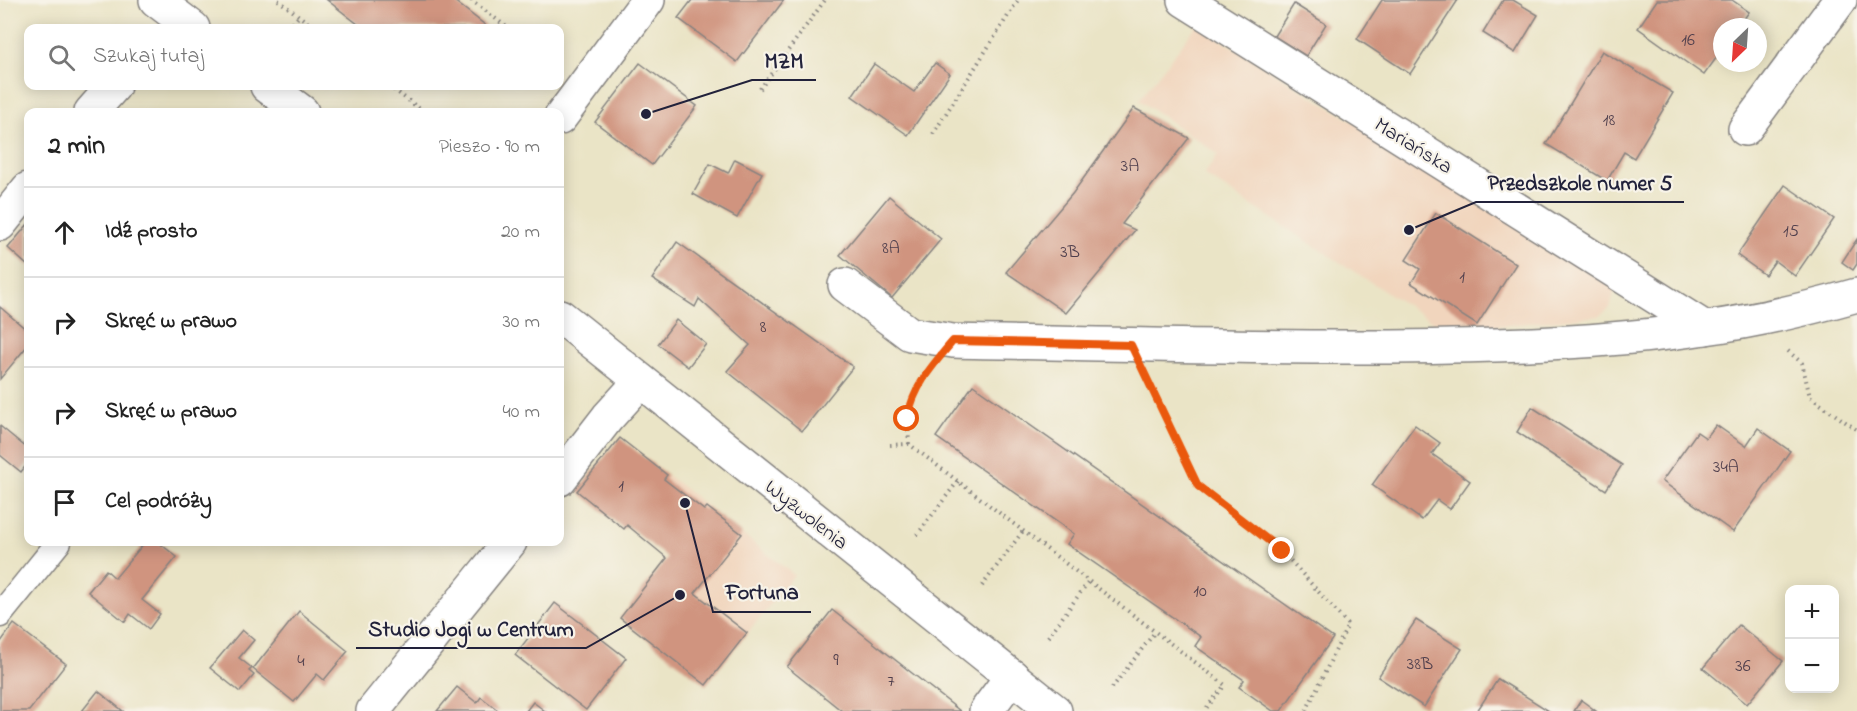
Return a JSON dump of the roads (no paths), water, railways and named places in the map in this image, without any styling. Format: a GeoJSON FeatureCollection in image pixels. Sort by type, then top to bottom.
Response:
{"type":"FeatureCollection","features":[{"type":"Feature","properties":{"kind":"street"},"geometry":{"type":"LineString","coordinates":[[564,113],[648,0]]}},
{"type":"Feature","properties":{"kind":"street","name":"Mariańska"},"geometry":{"type":"LineString","coordinates":[[1185,0],[1705,328]]}},
{"type":"Feature","properties":{"kind":"street"},"geometry":{"type":"LineString","coordinates":[[1745,129],[1840,0]]}},
{"type":"Feature","properties":{"kind":"street"},"geometry":{"type":"LineString","coordinates":[[95,108],[111,90]]}},
{"type":"Feature","properties":{"kind":"street"},"geometry":{"type":"LineString","coordinates":[[272,90],[297,108]]}},
{"type":"Feature","properties":{"kind":"street"},"geometry":{"type":"LineString","coordinates":[[0,224],[24,194]]}},
{"type":"Feature","properties":{"kind":"street"},"geometry":{"type":"LineString","coordinates":[[845,285],[910,334],[953,341],[1286,348],[1472,346],[1602,339],[1705,328],[1820,306],[1857,295]]}},
{"type":"Feature","properties":{"kind":"street","name":"Wyzwolenia"},"geometry":{"type":"LineString","coordinates":[[564,319],[1055,711]]}},
{"type":"Feature","properties":{"kind":"street"},"geometry":{"type":"LineString","coordinates":[[564,474],[608,417],[641,381]]}},
{"type":"Feature","properties":{"kind":"street"},"geometry":{"type":"LineString","coordinates":[[373,711],[507,546]]}},
{"type":"Feature","properties":{"kind":"street"},"geometry":{"type":"LineString","coordinates":[[986,711],[1012,676]]}},
{"type":"Feature","properties":{"kind":"lane"},"geometry":{"type":"LineString","coordinates":[[0,615],[56,546]]}},
{"type":"Feature","properties":{"kind":"place","name":"MZM"},"geometry":{"type":"Point","coordinates":[646,114]}},
{"type":"Feature","properties":{"kind":"place","name":"Przedszkole numer 5"},"geometry":{"type":"Point","coordinates":[1409,230]}},
{"type":"Feature","properties":{"kind":"place","name":"Fortuna"},"geometry":{"type":"Point","coordinates":[685,503]}},
{"type":"Feature","properties":{"kind":"place","name":"Studio Jogi w Centrum"},"geometry":{"type":"Point","coordinates":[680,595]}}]}
